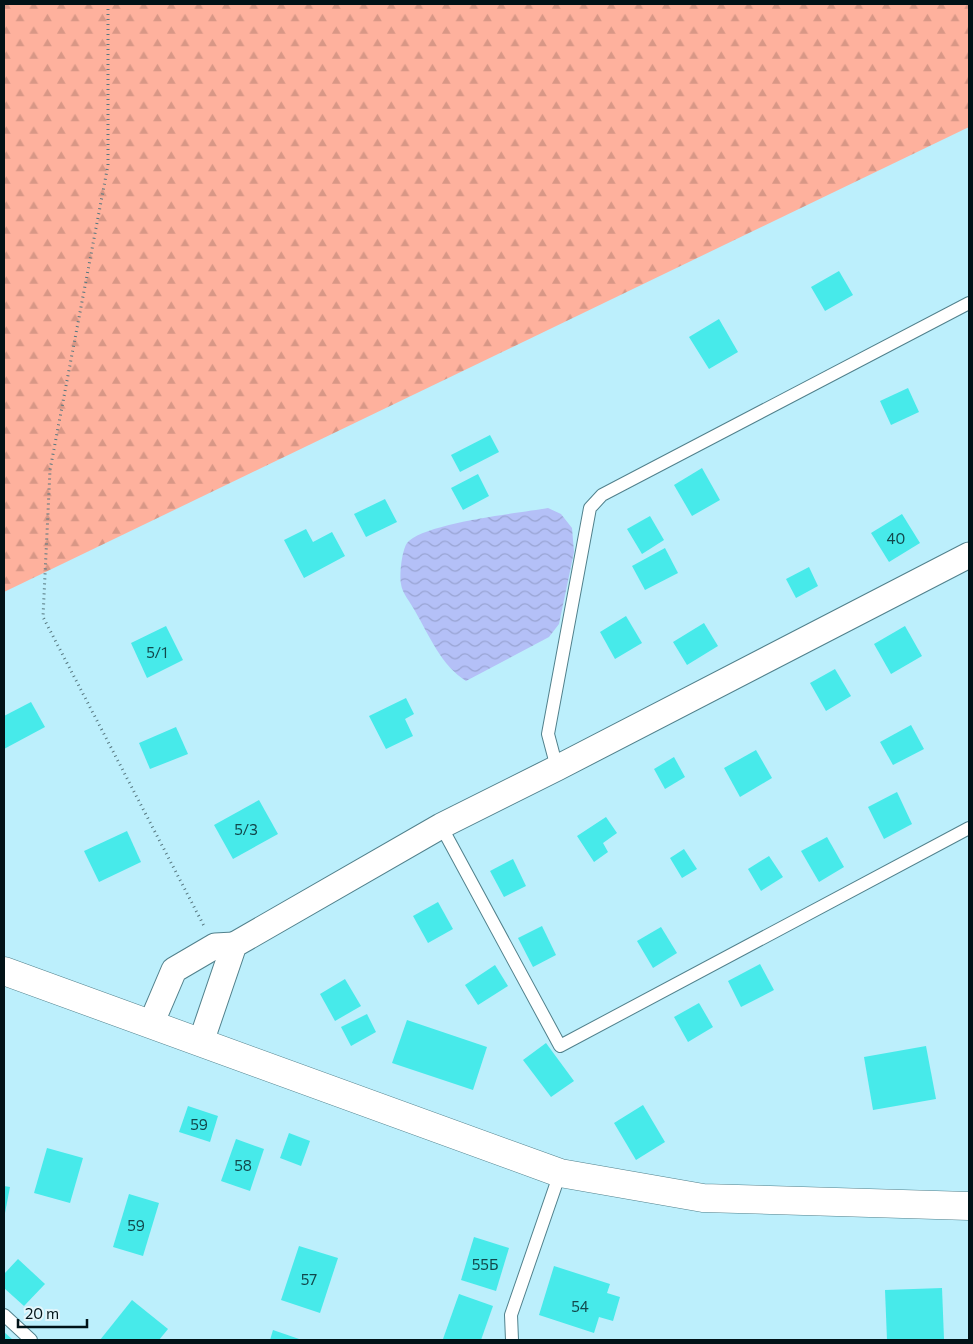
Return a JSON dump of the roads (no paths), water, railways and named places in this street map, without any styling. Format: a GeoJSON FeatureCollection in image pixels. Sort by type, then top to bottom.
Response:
{"type":"FeatureCollection","features":[{"type":"Feature","properties":{"kind":"street"},"geometry":{"type":"LineString","coordinates":[[150,1024],[174,970],[224,946],[441,826],[969,555]]}},
{"type":"Feature","properties":{"kind":"street"},"geometry":{"type":"LineString","coordinates":[[201,1042],[224,946]]}},
{"type":"Feature","properties":{"kind":"street"},"geometry":{"type":"LineString","coordinates":[[4,970],[560,1173],[703,1198],[969,1206]]}},
{"type":"Feature","properties":{"kind":"lane"},"geometry":{"type":"LineString","coordinates":[[557,768],[548,734],[590,508],[602,495],[969,303]]}},
{"type":"Feature","properties":{"kind":"lane"},"geometry":{"type":"LineString","coordinates":[[441,826],[560,1046],[969,828]]}},
{"type":"Feature","properties":{"kind":"lane"},"geometry":{"type":"LineString","coordinates":[[512,1340],[511,1315],[560,1173]]}},
{"type":"Feature","properties":{"kind":"lane"},"geometry":{"type":"LineString","coordinates":[[4,1315],[30,1340]]}},
{"type":"Feature","properties":{"kind":"water"},"geometry":{"type":"Polygon","coordinates":[[[548,508],[561,514],[572,528],[574,552],[559,624],[549,637],[466,681],[443,659],[403,591],[400,575],[405,546],[417,536],[451,524],[548,508]]]}}]}
